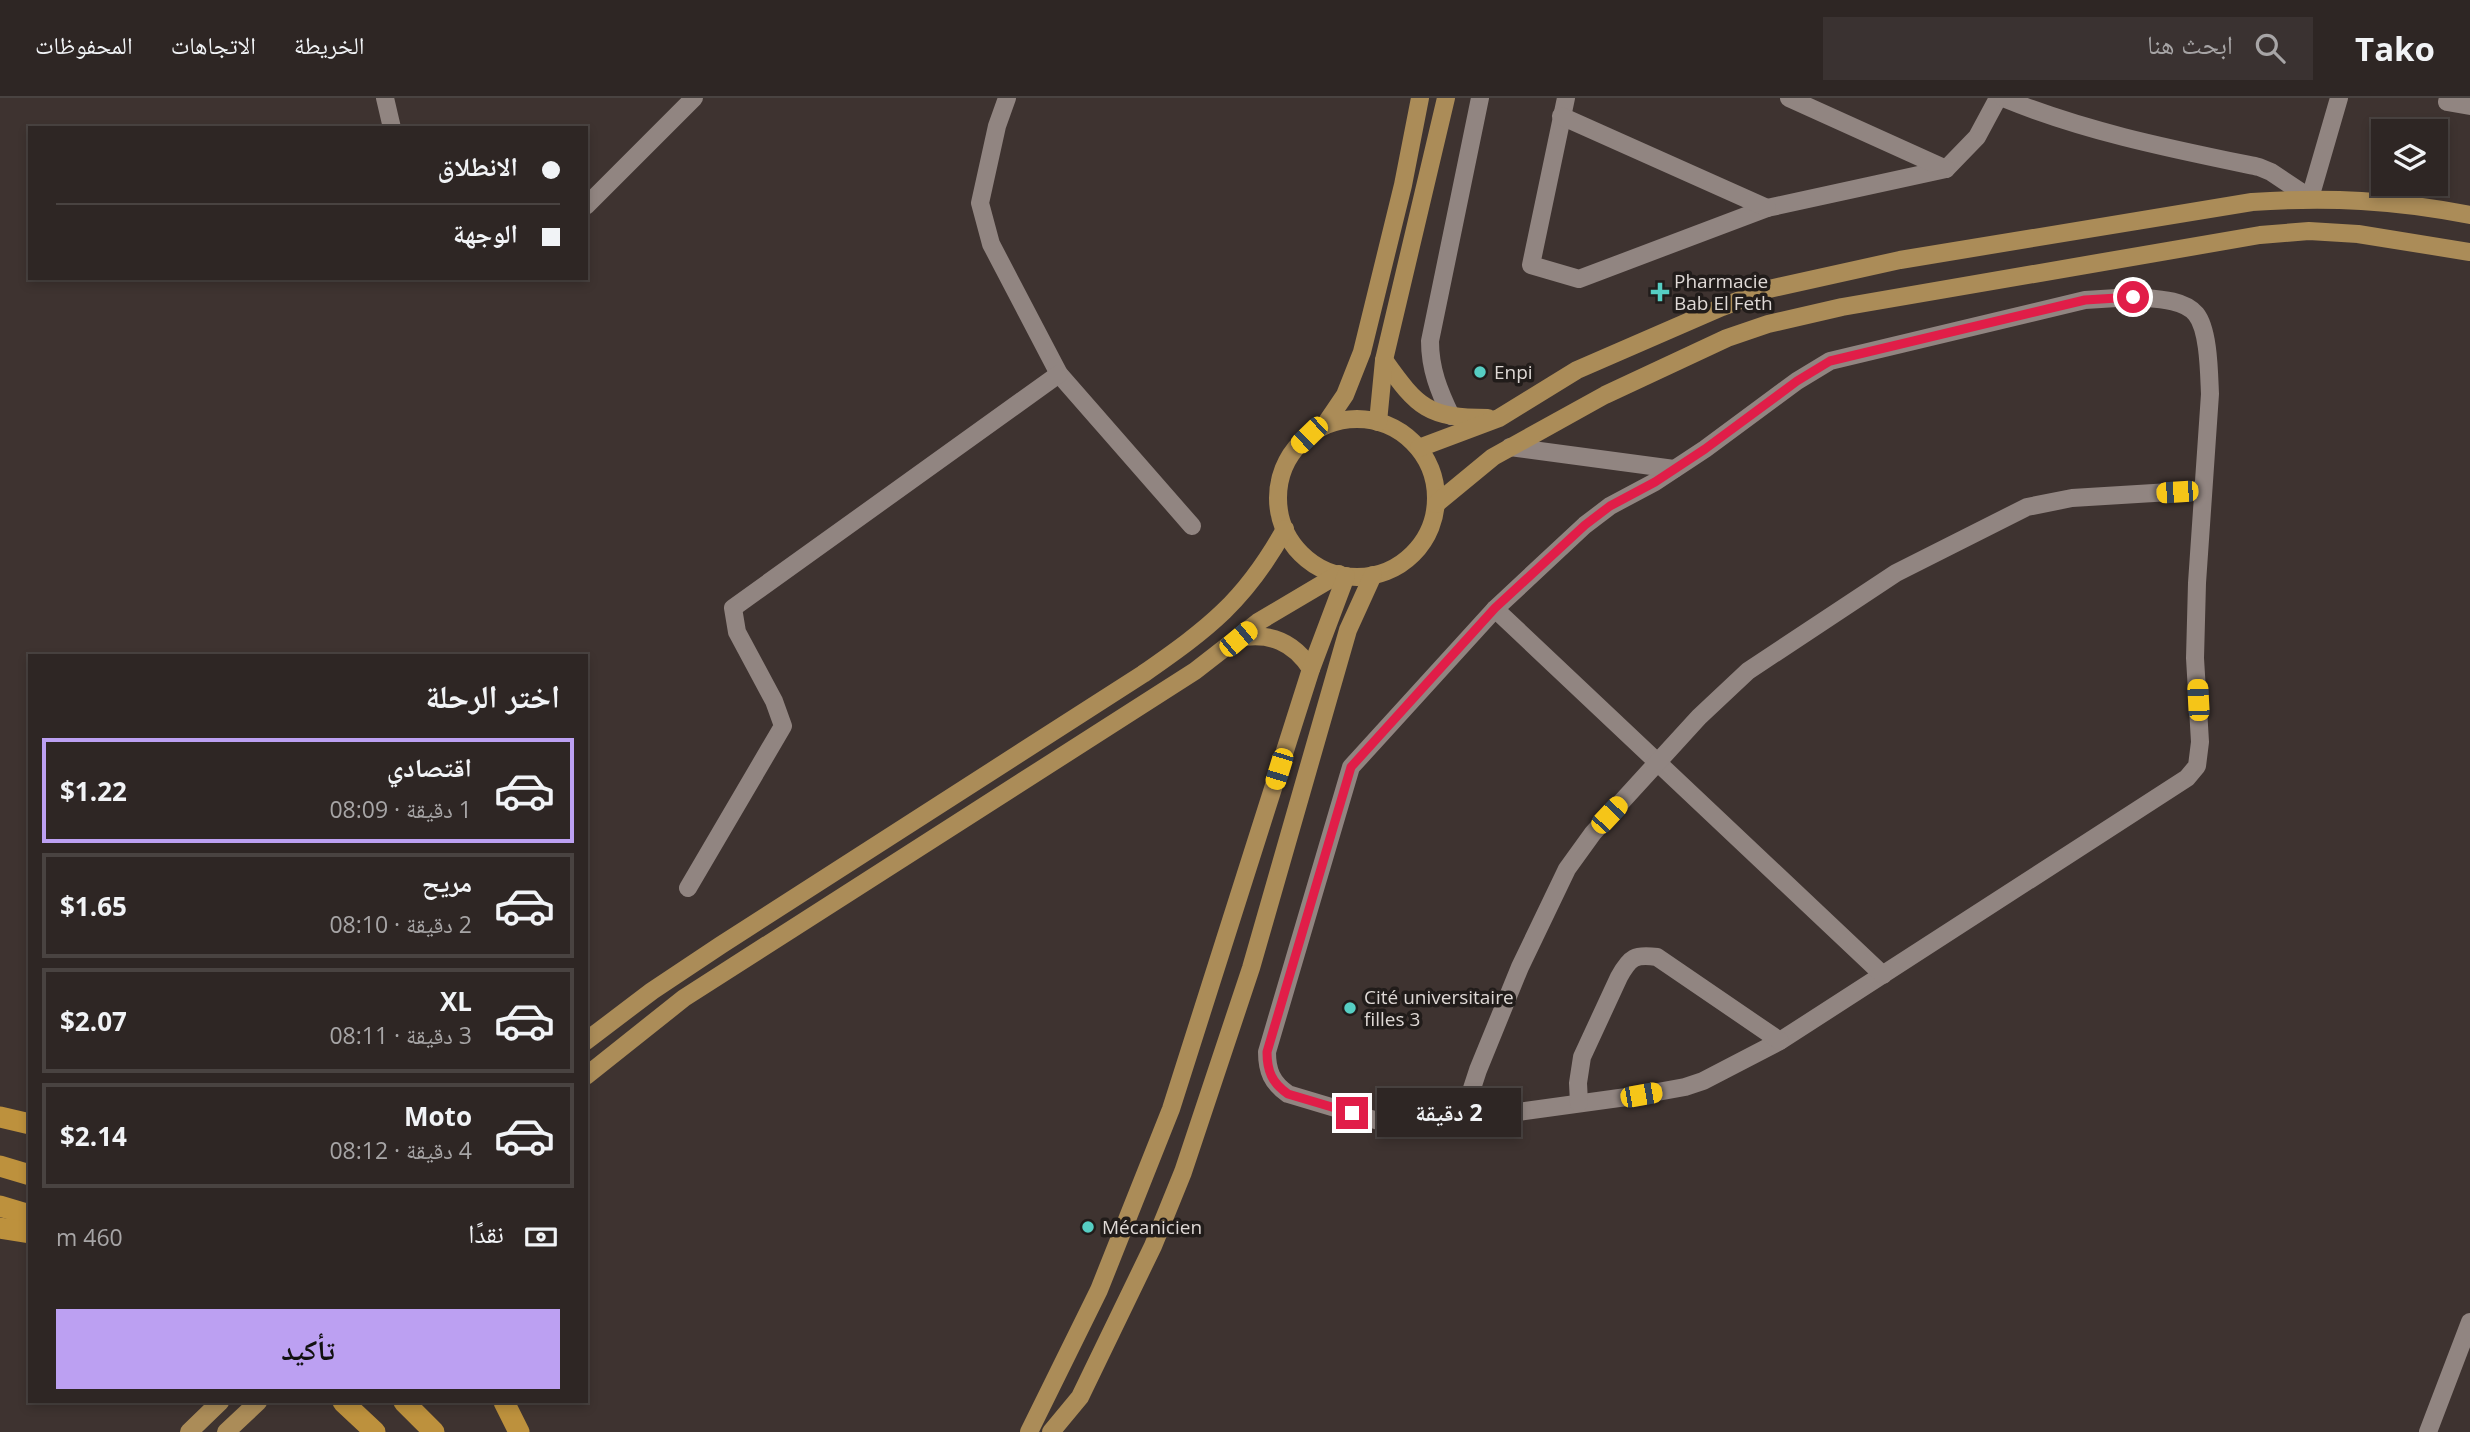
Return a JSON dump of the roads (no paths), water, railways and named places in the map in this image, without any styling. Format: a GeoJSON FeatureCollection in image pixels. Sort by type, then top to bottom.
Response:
{"type":"FeatureCollection","features":[{"type":"Feature","properties":{"kind":"highway"},"geometry":{"type":"LineString","coordinates":[[0,1117],[28,1124]]}},
{"type":"Feature","properties":{"kind":"highway"},"geometry":{"type":"LineString","coordinates":[[0,1166],[28,1174]]}},
{"type":"Feature","properties":{"kind":"highway"},"geometry":{"type":"LineString","coordinates":[[0,1206],[28,1214]]}},
{"type":"Feature","properties":{"kind":"highway"},"geometry":{"type":"LineString","coordinates":[[0,1228],[28,1233]]}},
{"type":"Feature","properties":{"kind":"highway"},"geometry":{"type":"LineString","coordinates":[[344,1403],[376,1432]]}},
{"type":"Feature","properties":{"kind":"highway"},"geometry":{"type":"LineString","coordinates":[[405,1403],[434,1432]]}},
{"type":"Feature","properties":{"kind":"highway"},"geometry":{"type":"LineString","coordinates":[[504,1403],[519,1432]]}},
{"type":"Feature","properties":{"kind":"main road"},"geometry":{"type":"LineString","coordinates":[[1324,426],[1345,395],[1362,352],[1403,185],[1420,98]]}},
{"type":"Feature","properties":{"kind":"main road"},"geometry":{"type":"LineString","coordinates":[[1378,422],[1384,360],[1446,98]]}},
{"type":"Feature","properties":{"kind":"main road"},"geometry":{"type":"LineString","coordinates":[[1419,448],[1499,418],[1577,370],[1722,307],[1769,289],[1913,257],[2252,202],[2310,198],[2365,200],[2470,215]]}},
{"type":"Feature","properties":{"kind":"main road"},"geometry":{"type":"LineString","coordinates":[[1436,503],[1493,457],[1510,447],[1605,396],[1727,338],[1768,324],[1842,307],[2260,235],[2309,231],[2358,234],[2470,252]]}},
{"type":"Feature","properties":{"kind":"main road"},"geometry":{"type":"LineString","coordinates":[[1384,360],[1408,394],[1423,406],[1442,415],[1499,418]]}},
{"type":"Feature","properties":{"kind":"main road"},"geometry":{"type":"LineString","coordinates":[[1360,419],[1378,422],[1400,432],[1419,448],[1433,474],[1436,503],[1433,520],[1427,536],[1417,550],[1404,561],[1373,575],[1342,575],[1325,570],[1307,558],[1285,528],[1278,495],[1281,478],[1296,447],[1324,426],[1360,419]]}},
{"type":"Feature","properties":{"kind":"main road"},"geometry":{"type":"LineString","coordinates":[[588,1039],[652,991],[709,953],[1132,681],[1201,633],[1222,615],[1249,585],[1285,528]]}},
{"type":"Feature","properties":{"kind":"main road"},"geometry":{"type":"LineString","coordinates":[[588,1074],[684,998],[1161,693],[1276,610],[1342,575]]}},
{"type":"Feature","properties":{"kind":"main road"},"geometry":{"type":"LineString","coordinates":[[1029,1432],[1099,1290],[1171,1109],[1342,575]]}},
{"type":"Feature","properties":{"kind":"main road"},"geometry":{"type":"LineString","coordinates":[[1051,1432],[1080,1397],[1153,1246],[1183,1172],[1251,968],[1343,643],[1357,606],[1373,575]]}},
{"type":"Feature","properties":{"kind":"main road"},"geometry":{"type":"LineString","coordinates":[[1238,639],[1252,635],[1280,640],[1303,657],[1311,669]]}},
{"type":"Feature","properties":{"kind":"main road"},"geometry":{"type":"LineString","coordinates":[[189,1432],[219,1403]]}},
{"type":"Feature","properties":{"kind":"main road"},"geometry":{"type":"LineString","coordinates":[[226,1432],[257,1403]]}},
{"type":"Feature","properties":{"kind":"street"},"geometry":{"type":"LineString","coordinates":[[385,98],[392,126]]}},
{"type":"Feature","properties":{"kind":"street"},"geometry":{"type":"LineString","coordinates":[[588,204],[694,98]]}},
{"type":"Feature","properties":{"kind":"street"},"geometry":{"type":"LineString","coordinates":[[1007,98],[997,126],[980,203],[991,244],[1059,373],[1192,526]]}},
{"type":"Feature","properties":{"kind":"street"},"geometry":{"type":"LineString","coordinates":[[1451,416],[1432,369],[1430,341],[1480,98]]}},
{"type":"Feature","properties":{"kind":"street"},"geometry":{"type":"LineString","coordinates":[[1566,98],[1531,265],[1579,279],[1767,208],[1946,169],[1963,154],[1976,137],[1998,98]]}},
{"type":"Feature","properties":{"kind":"street"},"geometry":{"type":"LineString","coordinates":[[1788,98],[1946,169]]}},
{"type":"Feature","properties":{"kind":"street"},"geometry":{"type":"LineString","coordinates":[[2003,98],[2046,116],[2096,131],[2259,167],[2310,198],[2339,98]]}},
{"type":"Feature","properties":{"kind":"street"},"geometry":{"type":"LineString","coordinates":[[2448,98],[2447,102],[2470,106]]}},
{"type":"Feature","properties":{"kind":"street"},"geometry":{"type":"LineString","coordinates":[[1561,117],[1767,208]]}},
{"type":"Feature","properties":{"kind":"street"},"geometry":{"type":"LineString","coordinates":[[2133,297],[2162,300],[2196,313],[2203,328],[2210,394],[2203,490],[2195,658],[2200,742],[2197,766],[2187,778],[1780,1041],[1703,1081],[1685,1087],[1416,1126],[1395,1126],[1288,1094],[1272,1080],[1267,1065],[1267,1052],[1351,767],[1495,608],[1585,525],[1610,506],[1674,469],[1797,381],[1830,361],[2085,300],[2133,297]]}},
{"type":"Feature","properties":{"kind":"street"},"geometry":{"type":"LineString","coordinates":[[688,888],[783,726],[774,701],[737,632],[733,608],[1059,373]]}},
{"type":"Feature","properties":{"kind":"street"},"geometry":{"type":"LineString","coordinates":[[1510,447],[1674,469]]}},
{"type":"Feature","properties":{"kind":"street"},"geometry":{"type":"LineString","coordinates":[[1462,1119],[1478,1070],[1520,967],[1567,869],[1593,833],[1699,717],[1748,671],[1896,573],[2027,508],[2072,498],[2203,490]]}},
{"type":"Feature","properties":{"kind":"street"},"geometry":{"type":"LineString","coordinates":[[1495,608],[1882,975]]}},
{"type":"Feature","properties":{"kind":"street"},"geometry":{"type":"LineString","coordinates":[[1579,1103],[1578,1083],[1582,1057],[1619,976],[1633,957],[1657,957],[1780,1041]]}},
{"type":"Feature","properties":{"kind":"street"},"geometry":{"type":"LineString","coordinates":[[2428,1432],[2470,1322]]}},
{"type":"Feature","properties":{"kind":"place","name":"Pharmacie Bab El Feth"},"geometry":{"type":"Point","coordinates":[1660,292]}},
{"type":"Feature","properties":{"kind":"place","name":"Enpi"},"geometry":{"type":"Point","coordinates":[1480,372]}},
{"type":"Feature","properties":{"kind":"place","name":"Cité universitaire filles 3"},"geometry":{"type":"Point","coordinates":[1350,1008]}},
{"type":"Feature","properties":{"kind":"place","name":"Mécanicien"},"geometry":{"type":"Point","coordinates":[1088,1227]}}]}
